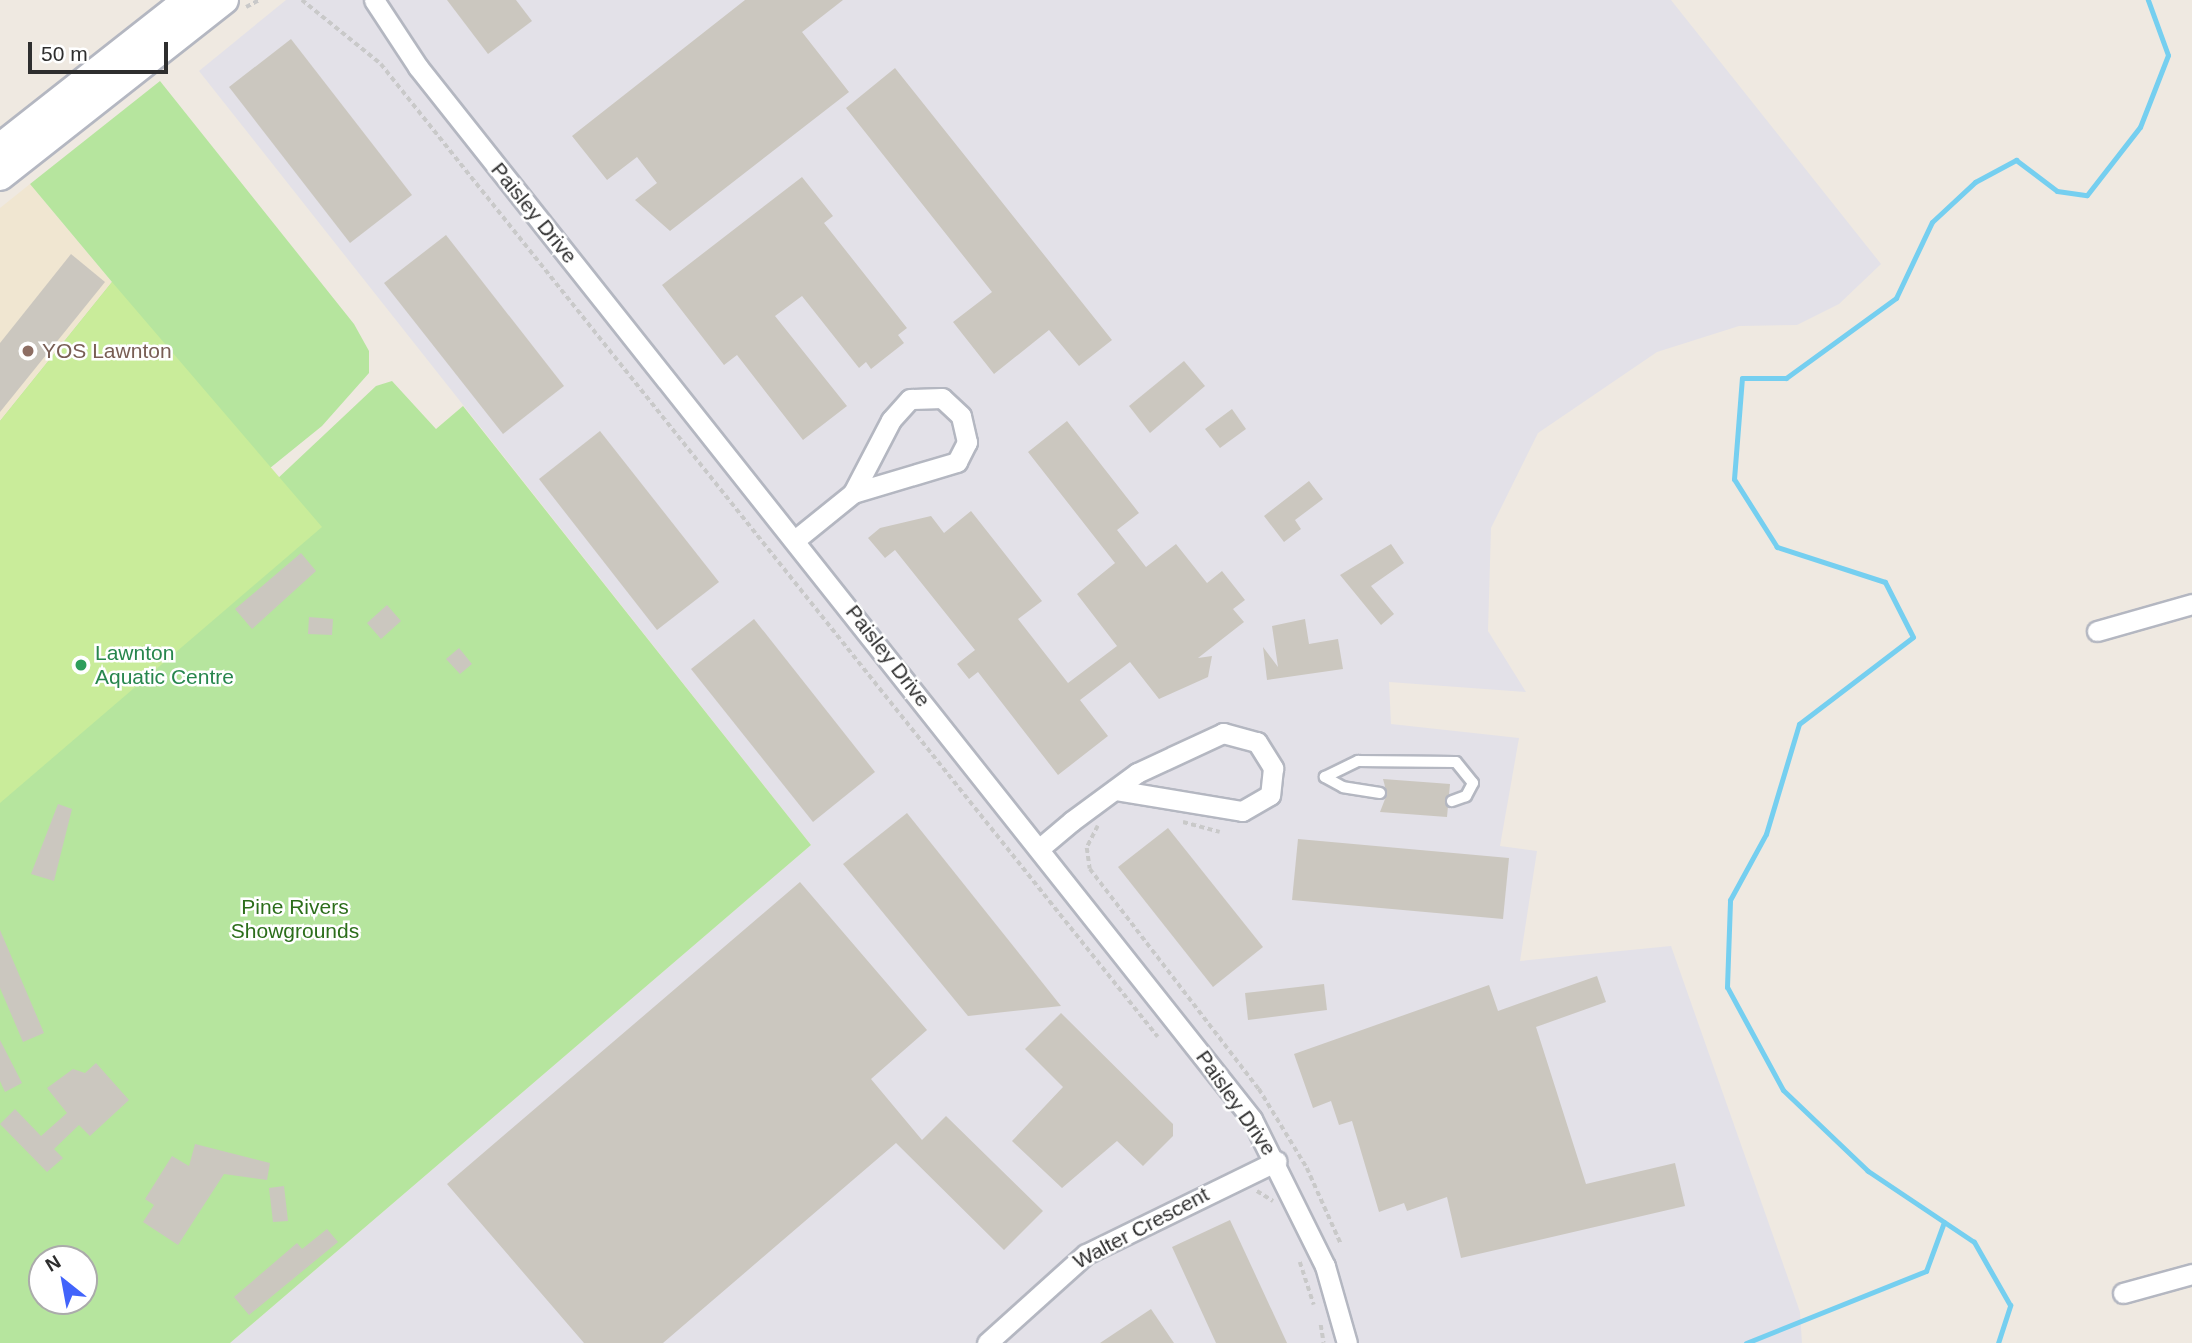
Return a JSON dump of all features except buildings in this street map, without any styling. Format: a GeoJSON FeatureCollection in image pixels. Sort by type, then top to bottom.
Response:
{"type":"FeatureCollection","features":[{"type":"Feature","properties":{"kind":"main road"},"geometry":{"type":"LineString","coordinates":[[0,148],[188,0]]}},
{"type":"Feature","properties":{"kind":"main road"},"geometry":{"type":"LineString","coordinates":[[0,176],[224,0]]}},
{"type":"Feature","properties":{"kind":"street","name":"Paisley Drive"},"geometry":{"type":"LineString","coordinates":[[374,0],[418,67],[1221,1077],[1278,1161],[1325,1266],[1347,1343]]}},
{"type":"Feature","properties":{"kind":"street"},"geometry":{"type":"LineString","coordinates":[[796,540],[853,493],[891,421],[910,399],[942,398],[961,416],[967,442],[957,462],[853,493]]}},
{"type":"Feature","properties":{"kind":"street"},"geometry":{"type":"LineString","coordinates":[[2097,631],[2192,604]]}},
{"type":"Feature","properties":{"kind":"street"},"geometry":{"type":"LineString","coordinates":[[1040,848],[1115,790],[1187,747],[1223,733],[1257,741],[1273,768],[1270,795],[1242,811],[1115,790]]}},
{"type":"Feature","properties":{"kind":"street","name":"Walter Crescent"},"geometry":{"type":"LineString","coordinates":[[987,1343],[1086,1254],[1278,1161]]}},
{"type":"Feature","properties":{"kind":"street"},"geometry":{"type":"LineString","coordinates":[[2123,1293],[2192,1274]]}},
{"type":"Feature","properties":{"kind":"lane"},"geometry":{"type":"LineString","coordinates":[[1380,793],[1325,777],[1358,761],[1456,762],[1472,783],[1466,796],[1452,801]]}},
{"type":"Feature","properties":{"kind":"path"},"geometry":{"type":"LineString","coordinates":[[302,0],[381,64],[1158,1037]]}},
{"type":"Feature","properties":{"kind":"path"},"geometry":{"type":"LineString","coordinates":[[1105,820],[1089,840],[1090,869],[1259,1089],[1310,1175],[1340,1244]]}},
{"type":"Feature","properties":{"kind":"path"},"geometry":{"type":"LineString","coordinates":[[1175,820],[1220,832]]}},
{"type":"Feature","properties":{"kind":"path"},"geometry":{"type":"LineString","coordinates":[[1247,1174],[1258,1196],[1279,1210]]}},
{"type":"Feature","properties":{"kind":"path"},"geometry":{"type":"LineString","coordinates":[[1295,1248],[1324,1343]]}},
{"type":"Feature","properties":{"kind":"shaded area"},"geometry":{"type":"Polygon","coordinates":[[[286,0],[1671,0],[1881,264],[1839,304],[1797,325],[1739,326],[1657,352],[1538,433],[1491,528],[1488,631],[1526,692],[1389,682],[1391,724],[1519,738],[1500,846],[1537,851],[1520,961],[1671,946],[1800,1312],[1802,1343],[230,1343],[811,845],[199,71],[286,0]]]}},
{"type":"Feature","properties":{"kind":"shaded area","name":"YOS Lawnton"},"geometry":{"type":"Polygon","coordinates":[[[30,184],[112,282],[0,421],[0,208],[30,184]]]}},
{"type":"Feature","properties":{"kind":"green space"},"geometry":{"type":"Polygon","coordinates":[[[160,81],[354,324],[369,351],[369,373],[322,426],[0,686],[0,421],[112,282],[30,184],[160,81]]]}},
{"type":"Feature","properties":{"kind":"green space","name":"Lawnton Aquatic Centre"},"geometry":{"type":"Polygon","coordinates":[[[112,282],[322,527],[0,803],[0,421],[112,282]]]}},
{"type":"Feature","properties":{"kind":"green space","name":"Pine Rivers Showgrounds"},"geometry":{"type":"Polygon","coordinates":[[[392,381],[436,429],[463,406],[811,845],[230,1343],[0,1343],[0,768],[258,497],[376,386],[392,381]]]}},
{"type":"Feature","properties":{"kind":"waterway"},"geometry":{"type":"LineString","coordinates":[[1998,1343],[2010,1305],[1974,1242],[1868,1171],[1783,1090],[1727,987],[1730,900],[1766,834],[1799,724],[1913,637],[1885,582],[1777,547],[1734,479],[1742,378],[1786,378],[1896,298],[1932,222],[1975,182],[2016,160],[2057,191],[2087,195],[2140,127],[2168,55],[2148,0]]}},
{"type":"Feature","properties":{"kind":"waterway"},"geometry":{"type":"LineString","coordinates":[[1746,1343],[1926,1271],[1944,1222]]}},
{"type":"Feature","properties":{"kind":"place","name":"YOS Lawnton"},"geometry":{"type":"Point","coordinates":[28,351]}},
{"type":"Feature","properties":{"kind":"place","name":"Lawnton Aquatic Centre"},"geometry":{"type":"Point","coordinates":[81,665]}}]}
